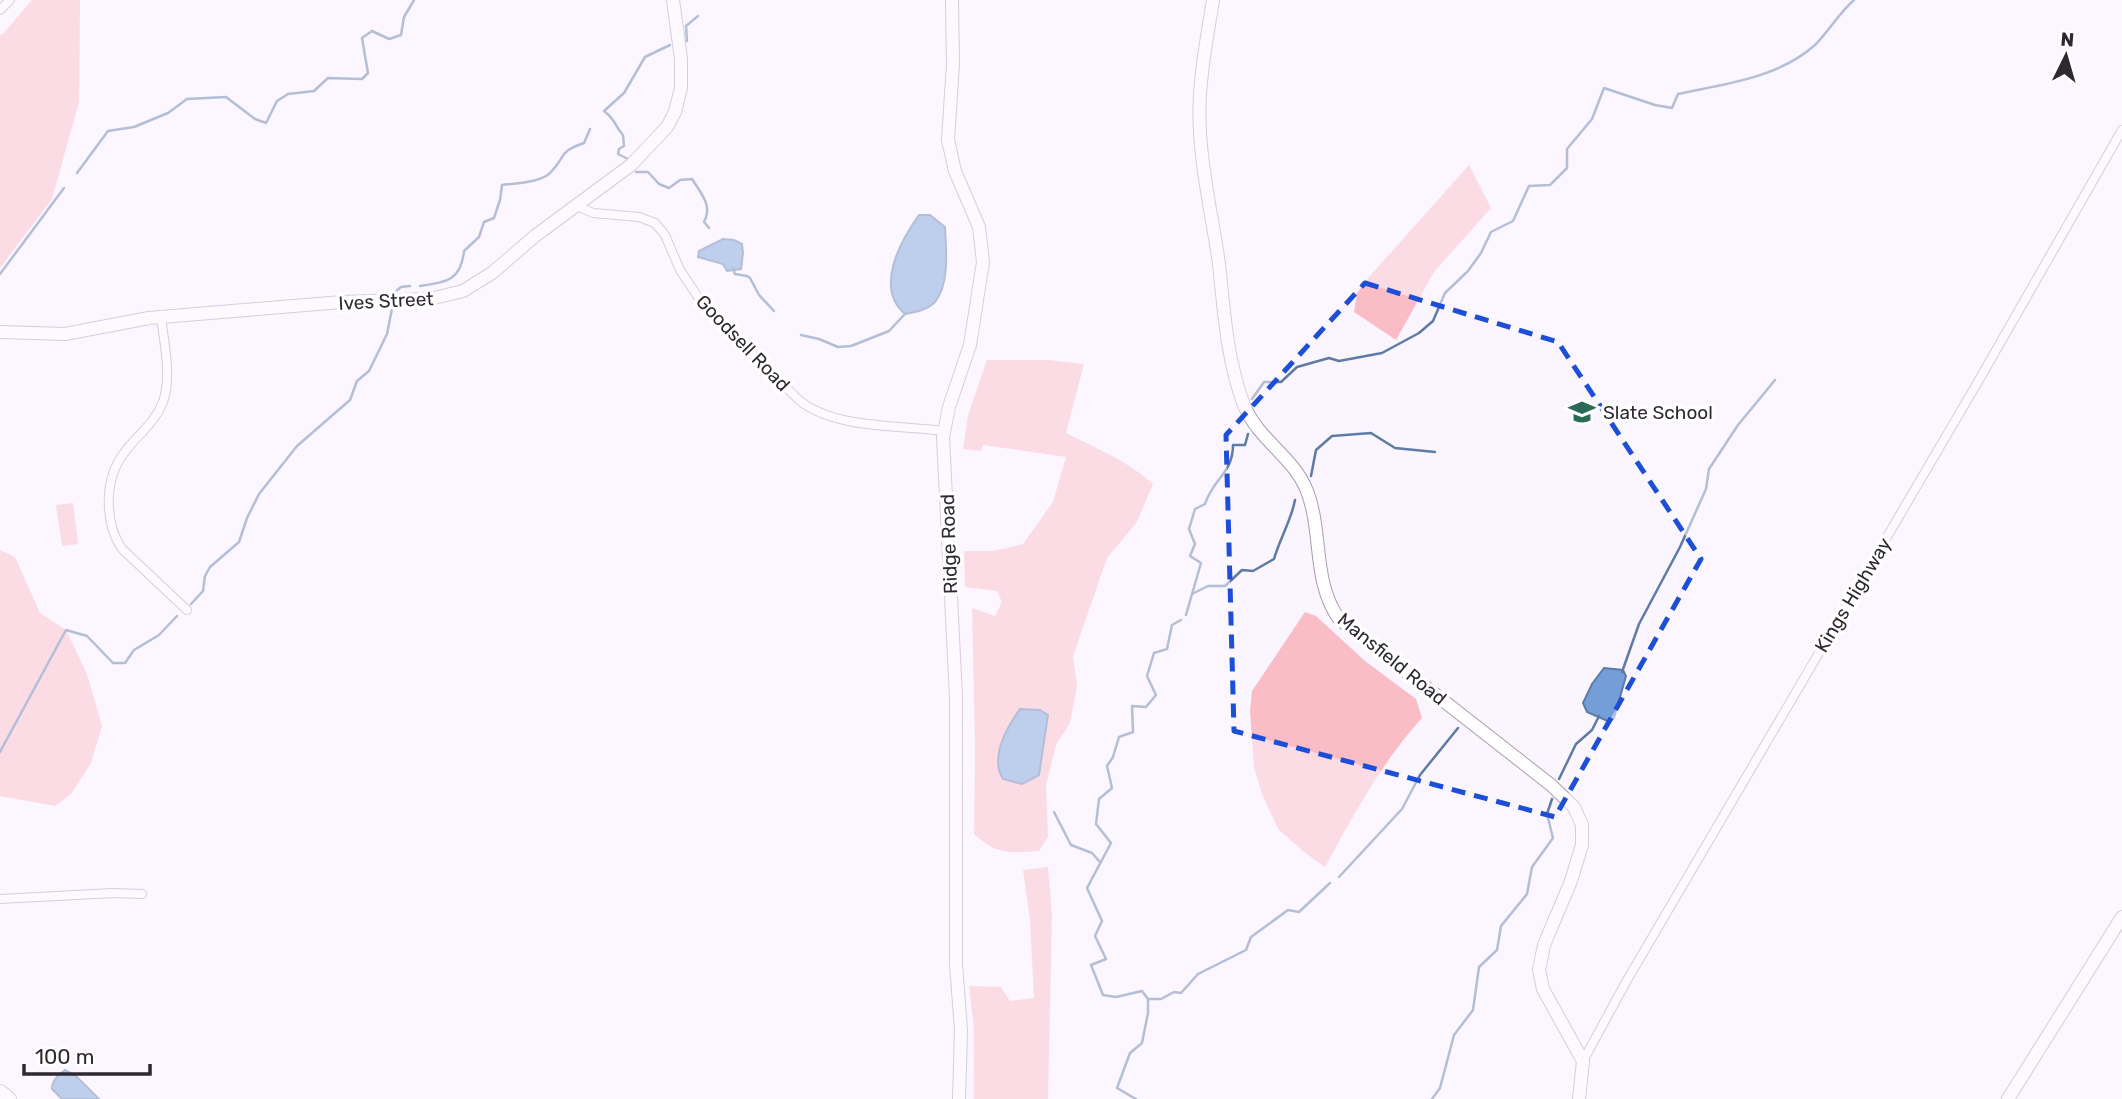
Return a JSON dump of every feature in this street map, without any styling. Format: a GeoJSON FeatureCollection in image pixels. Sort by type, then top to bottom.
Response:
{"type":"FeatureCollection","features":[{"type":"Feature","properties":{"kind":"highway"},"geometry":{"type":"LineString","coordinates":[[0,1093],[9,1099]]}},
{"type":"Feature","properties":{"kind":"street"},"geometry":{"type":"LineString","coordinates":[[0,10],[10,0]]}},
{"type":"Feature","properties":{"kind":"street","name":"Ives Street"},"geometry":{"type":"LineString","coordinates":[[0,332],[65,334],[161,317],[342,302],[414,301],[463,292],[485,278],[535,236],[644,153],[660,136],[675,113],[680,98],[682,72],[673,0]]}},
{"type":"Feature","properties":{"kind":"street","name":"Ridge Road"},"geometry":{"type":"LineString","coordinates":[[952,0],[953,64],[948,140],[955,171],[979,228],[983,262],[971,345],[949,407],[944,431],[956,697],[956,964],[961,1030],[959,1099]]}},
{"type":"Feature","properties":{"kind":"street","name":"Mansfield Road"},"geometry":{"type":"LineString","coordinates":[[1213,0],[1201,77],[1200,132],[1229,347],[1245,406],[1258,431],[1290,464],[1304,484],[1312,508],[1323,582],[1331,608],[1339,619],[1551,785],[1574,807],[1581,825],[1582,845],[1571,881],[1544,945],[1539,970],[1543,989],[1583,1061]]}},
{"type":"Feature","properties":{"kind":"street","name":"Kings Highway"},"geometry":{"type":"LineString","coordinates":[[1583,1061],[1626,982],[1985,370],[2122,130]]}},
{"type":"Feature","properties":{"kind":"street","name":"Goodsell Road"},"geometry":{"type":"LineString","coordinates":[[577,206],[593,213],[639,217],[655,223],[664,235],[688,283],[713,316],[812,411],[845,419],[944,431]]}},
{"type":"Feature","properties":{"kind":"street"},"geometry":{"type":"LineString","coordinates":[[161,317],[166,360],[165,395],[157,414],[116,467],[110,489],[110,515],[115,537],[122,549],[187,610]]}},
{"type":"Feature","properties":{"kind":"street"},"geometry":{"type":"LineString","coordinates":[[0,899],[142,894]]}},
{"type":"Feature","properties":{"kind":"street"},"geometry":{"type":"LineString","coordinates":[[2008,1099],[2122,917]]}},
{"type":"Feature","properties":{"kind":"street"},"geometry":{"type":"LineString","coordinates":[[1579,1099],[1583,1061]]}},
{"type":"Feature","properties":{"kind":"highlighted area"},"geometry":{"type":"Polygon","coordinates":[[[1365,283],[1558,342],[1701,559],[1555,817],[1234,731],[1226,435],[1365,283]]]}},
{"type":"Feature","properties":{"kind":"shaded area"},"geometry":{"type":"Polygon","coordinates":[[[32,0],[80,0],[79,102],[52,199],[0,268],[0,35],[32,0]]]}},
{"type":"Feature","properties":{"kind":"shaded area"},"geometry":{"type":"Polygon","coordinates":[[[1469,165],[1491,208],[1434,272],[1396,340],[1354,312],[1357,293],[1469,165]]]}},
{"type":"Feature","properties":{"kind":"shaded area"},"geometry":{"type":"Polygon","coordinates":[[[987,360],[1048,360],[1084,364],[1066,433],[1122,462],[1153,484],[1137,522],[1107,558],[1073,656],[1077,686],[1070,723],[1056,745],[1046,785],[1048,837],[1039,851],[1004,851],[990,846],[974,834],[972,608],[995,616],[1002,602],[997,591],[965,587],[964,551],[993,551],[1023,544],[1053,502],[1066,457],[983,445],[981,451],[963,449],[968,415],[987,360]]]}},
{"type":"Feature","properties":{"kind":"shaded area"},"geometry":{"type":"Polygon","coordinates":[[[73,503],[78,544],[62,546],[56,505],[73,503]]]}},
{"type":"Feature","properties":{"kind":"shaded area"},"geometry":{"type":"Polygon","coordinates":[[[0,550],[15,557],[40,613],[66,630],[87,674],[102,726],[91,763],[71,794],[55,806],[0,796],[0,550]]]}},
{"type":"Feature","properties":{"kind":"shaded area"},"geometry":{"type":"Polygon","coordinates":[[[1305,612],[1316,616],[1365,661],[1416,699],[1422,718],[1381,771],[1325,867],[1279,830],[1263,797],[1254,768],[1250,711],[1252,691],[1305,612]]]}},
{"type":"Feature","properties":{"kind":"shaded area"},"geometry":{"type":"Polygon","coordinates":[[[1048,867],[1052,915],[1048,1099],[974,1099],[974,1029],[969,986],[1001,987],[1010,1001],[1034,998],[1030,920],[1023,870],[1048,867]]]}},
{"type":"Feature","properties":{"kind":"water"},"geometry":{"type":"Polygon","coordinates":[[[919,215],[930,215],[945,227],[945,276],[935,302],[925,309],[905,314],[896,303],[891,278],[898,250],[919,215]]]}},
{"type":"Feature","properties":{"kind":"water"},"geometry":{"type":"Polygon","coordinates":[[[723,239],[742,244],[741,269],[727,271],[723,264],[698,257],[699,251],[723,239]]]}},
{"type":"Feature","properties":{"kind":"water"},"geometry":{"type":"Polygon","coordinates":[[[1604,668],[1623,670],[1626,676],[1614,718],[1610,722],[1587,712],[1583,703],[1604,668]]]}},
{"type":"Feature","properties":{"kind":"water"},"geometry":{"type":"Polygon","coordinates":[[[1020,709],[1040,710],[1048,715],[1039,775],[1022,784],[1003,779],[998,761],[1002,742],[1020,709]]]}},
{"type":"Feature","properties":{"kind":"water"},"geometry":{"type":"Polygon","coordinates":[[[65,1070],[76,1076],[99,1099],[62,1099],[52,1086],[65,1070]]]}},
{"type":"Feature","properties":{"kind":"waterway"},"geometry":{"type":"LineString","coordinates":[[77,173],[108,131],[134,127],[168,113],[187,99],[226,97],[255,119],[266,123],[277,101],[288,94],[314,91],[328,78],[362,79],[368,73],[362,38],[372,31],[389,39],[401,35],[404,17],[414,0]]}},
{"type":"Feature","properties":{"kind":"waterway"},"geometry":{"type":"LineString","coordinates":[[1252,399],[1264,382],[1281,382],[1297,367],[1329,358],[1339,361],[1382,353],[1419,333],[1433,321],[1445,293],[1468,271],[1491,232],[1513,221],[1529,186],[1550,185],[1567,168],[1567,149],[1592,119],[1604,88],[1672,108],[1678,94],[1732,83],[1785,65],[1815,45],[1854,0]]}},
{"type":"Feature","properties":{"kind":"waterway"},"geometry":{"type":"LineString","coordinates":[[684,41],[687,41],[686,26],[698,16]]}},
{"type":"Feature","properties":{"kind":"waterway"},"geometry":{"type":"LineString","coordinates":[[628,159],[618,154],[619,149],[624,146],[623,135],[604,111],[624,93],[645,57],[670,45]]}},
{"type":"Feature","properties":{"kind":"waterway"},"geometry":{"type":"LineString","coordinates":[[420,286],[445,281],[456,274],[460,269],[464,251],[479,237],[484,222],[494,218],[502,185],[528,182],[547,176],[566,152],[584,143],[590,129]]}},
{"type":"Feature","properties":{"kind":"waterway"},"geometry":{"type":"LineString","coordinates":[[636,172],[648,172],[659,184],[669,188],[680,180],[692,179],[707,205],[704,222],[709,228]]}},
{"type":"Feature","properties":{"kind":"waterway"},"geometry":{"type":"LineString","coordinates":[[0,274],[64,188]]}},
{"type":"Feature","properties":{"kind":"waterway"},"geometry":{"type":"LineString","coordinates":[[733,268],[735,274],[750,278],[759,295],[774,311]]}},
{"type":"Feature","properties":{"kind":"waterway"},"geometry":{"type":"LineString","coordinates":[[391,295],[401,287],[410,286]]}},
{"type":"Feature","properties":{"kind":"waterway"},"geometry":{"type":"LineString","coordinates":[[191,604],[203,591],[205,576],[210,567],[239,542],[259,494],[297,446],[350,400],[357,381],[369,371],[387,334],[392,309]]}},
{"type":"Feature","properties":{"kind":"waterway"},"geometry":{"type":"LineString","coordinates":[[801,335],[838,347],[851,346],[889,331],[905,314]]}},
{"type":"Feature","properties":{"kind":"waterway"},"geometry":{"type":"LineString","coordinates":[[1622,672],[1639,624],[1680,547],[1706,489],[1709,469],[1738,425],[1775,380]]}},
{"type":"Feature","properties":{"kind":"waterway"},"geometry":{"type":"LineString","coordinates":[[1311,476],[1316,450],[1332,436],[1371,433],[1395,448],[1435,452]]}},
{"type":"Feature","properties":{"kind":"waterway"},"geometry":{"type":"LineString","coordinates":[[1186,615],[1201,563],[1190,556],[1195,544],[1189,529],[1195,509],[1205,504],[1208,495],[1230,463],[1233,445],[1245,445],[1248,434]]}},
{"type":"Feature","properties":{"kind":"waterway"},"geometry":{"type":"LineString","coordinates":[[1192,594],[1208,586],[1225,586],[1242,570],[1253,571],[1274,559],[1295,500]]}},
{"type":"Feature","properties":{"kind":"waterway"},"geometry":{"type":"LineString","coordinates":[[0,752],[66,630],[87,636],[113,663],[125,663],[134,650],[159,635],[177,616]]}},
{"type":"Feature","properties":{"kind":"waterway"},"geometry":{"type":"LineString","coordinates":[[1136,1099],[1117,1088],[1130,1053],[1142,1043],[1148,999],[1142,991],[1116,997],[1103,995],[1091,965],[1106,959],[1095,936],[1102,921],[1087,888],[1111,843],[1096,824],[1099,799],[1112,788],[1107,766],[1113,757],[1119,737],[1133,732],[1132,706],[1146,707],[1156,695],[1147,676],[1154,653],[1167,649],[1172,625],[1181,620]]}},
{"type":"Feature","properties":{"kind":"waterway"},"geometry":{"type":"LineString","coordinates":[[1559,779],[1576,744],[1592,730],[1599,716]]}},
{"type":"Feature","properties":{"kind":"waterway"},"geometry":{"type":"LineString","coordinates":[[1339,877],[1402,809],[1420,775],[1458,728]]}},
{"type":"Feature","properties":{"kind":"waterway"},"geometry":{"type":"LineString","coordinates":[[1432,1099],[1440,1088],[1454,1035],[1473,1010],[1479,967],[1497,950],[1501,926],[1527,894],[1532,867],[1553,838],[1547,814],[1552,799]]}},
{"type":"Feature","properties":{"kind":"waterway"},"geometry":{"type":"LineString","coordinates":[[1054,812],[1071,845],[1092,853],[1099,861]]}},
{"type":"Feature","properties":{"kind":"waterway"},"geometry":{"type":"LineString","coordinates":[[1148,999],[1161,999],[1174,992],[1181,993],[1198,974],[1246,950],[1251,937],[1288,910],[1299,912],[1330,883]]}},
{"type":"Feature","properties":{"kind":"place","name":"Slate School"},"geometry":{"type":"Point","coordinates":[1582,412]}}]}
